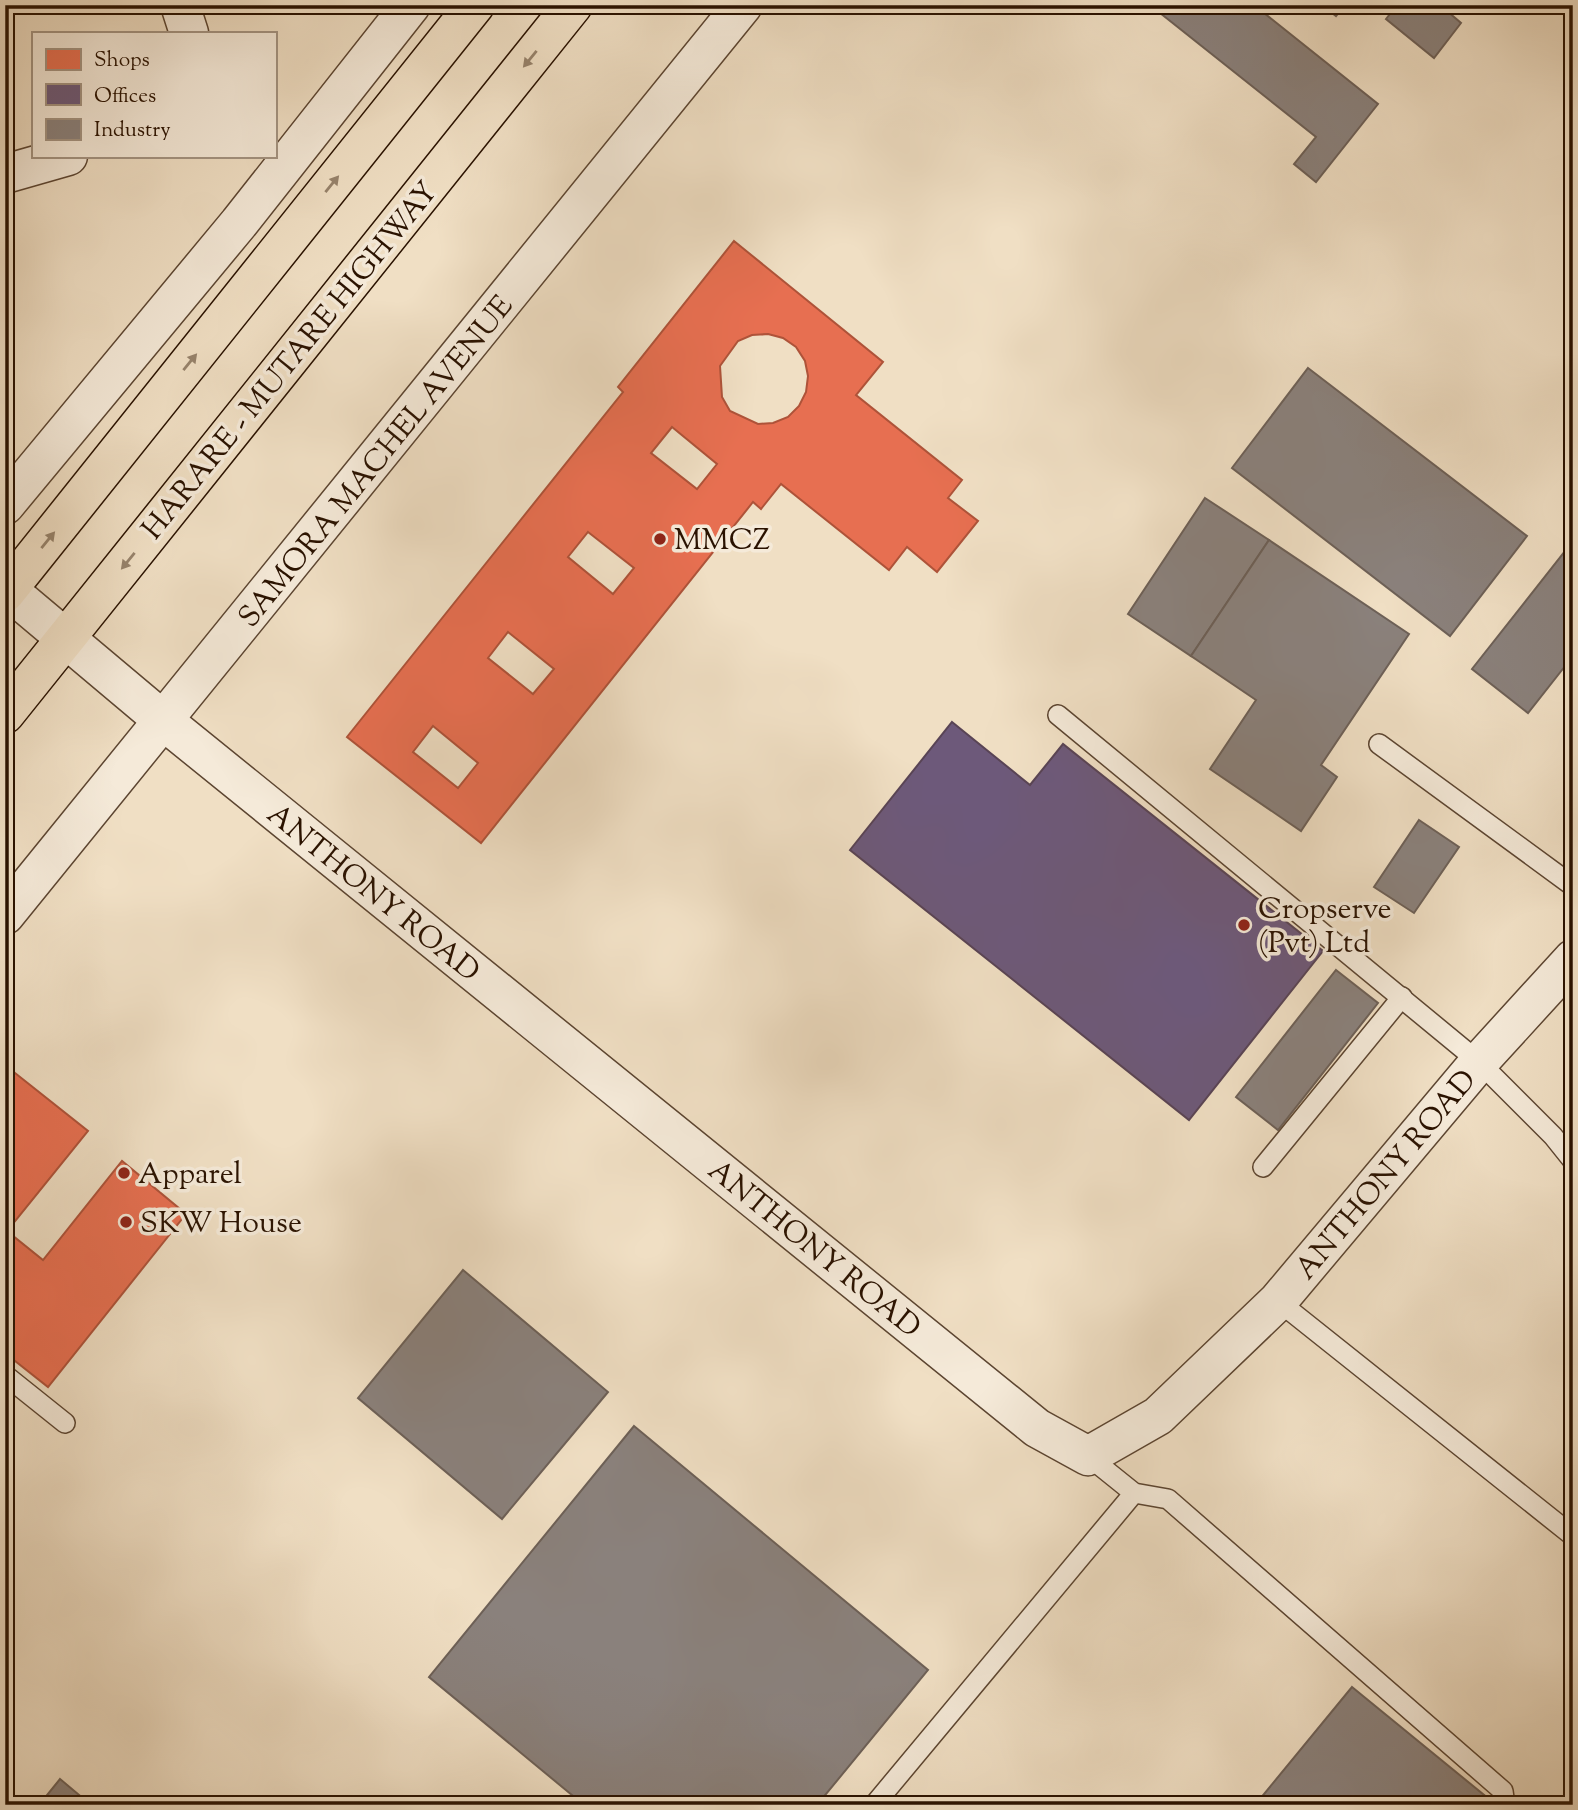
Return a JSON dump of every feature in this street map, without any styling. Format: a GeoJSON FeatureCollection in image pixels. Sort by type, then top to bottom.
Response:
{"type":"FeatureCollection","features":[{"type":"Feature","properties":{"kind":"highway"},"geometry":{"type":"LineString","coordinates":[[6,592],[475,5]]}},
{"type":"Feature","properties":{"kind":"highway","name":"HARARE - MUTARE HIGHWAY"},"geometry":{"type":"LineString","coordinates":[[5,714],[573,5]]}},
{"type":"Feature","properties":{"kind":"street"},"geometry":{"type":"LineString","coordinates":[[180,5],[189,32]]}},
{"type":"Feature","properties":{"kind":"street"},"geometry":{"type":"LineString","coordinates":[[5,505],[239,223],[411,5]]}},
{"type":"Feature","properties":{"kind":"street","name":"SAMORA MACHEL AVENUE"},"geometry":{"type":"LineString","coordinates":[[5,915],[165,722],[743,5]]}},
{"type":"Feature","properties":{"kind":"street"},"geometry":{"type":"LineString","coordinates":[[5,174],[61,158]]}},
{"type":"Feature","properties":{"kind":"street","name":"ANTHONY ROAD"},"geometry":{"type":"LineString","coordinates":[[6,592],[1026,1419],[1088,1456],[1158,1416],[1278,1301],[1479,1062],[1573,959]]}},
{"type":"Feature","properties":{"kind":"lane"},"geometry":{"type":"LineString","coordinates":[[1058,715],[1479,1062],[1553,1136],[1573,1161]]}},
{"type":"Feature","properties":{"kind":"lane"},"geometry":{"type":"LineString","coordinates":[[1379,744],[1573,886]]}},
{"type":"Feature","properties":{"kind":"lane"},"geometry":{"type":"LineString","coordinates":[[1263,1167],[1402,997]]}},
{"type":"Feature","properties":{"kind":"lane"},"geometry":{"type":"LineString","coordinates":[[1278,1301],[1573,1536]]}},
{"type":"Feature","properties":{"kind":"lane"},"geometry":{"type":"LineString","coordinates":[[5,1375],[65,1423]]}},
{"type":"Feature","properties":{"kind":"lane"},"geometry":{"type":"LineString","coordinates":[[1088,1456],[1134,1493],[1168,1499],[1503,1791],[1505,1805]]}},
{"type":"Feature","properties":{"kind":"lane"},"geometry":{"type":"LineString","coordinates":[[874,1805],[1134,1493]]}},
{"type":"Feature","properties":{"kind":"building: Shops","name":"MMCZ"},"geometry":{"type":"Polygon","coordinates":[[[734,241],[883,362],[856,395],[962,480],[948,498],[978,521],[937,572],[907,547],[889,570],[781,484],[761,509],[753,502],[481,843],[347,737],[623,392],[618,387],[734,241]],[[768,334],[752,335],[738,341],[720,366],[722,397],[730,411],[758,424],[773,423],[788,417],[799,406],[806,392],[808,376],[805,361],[796,347],[783,338],[768,334]],[[672,427],[651,453],[697,489],[717,464],[672,427]],[[588,532],[568,557],[613,594],[634,568],[588,532]],[[508,632],[488,658],[533,694],[554,669],[508,632]],[[433,726],[413,752],[458,788],[478,763],[433,726]]]}},
{"type":"Feature","properties":{"kind":"building: Shops","name":"SKW House"},"geometry":{"type":"Polygon","coordinates":[[[15,1073],[88,1131],[7,1231],[43,1260],[122,1161],[186,1214],[48,1387],[5,1353],[5,1085],[15,1073]]]}},
{"type":"Feature","properties":{"kind":"building: Offices"},"geometry":{"type":"Polygon","coordinates":[[[952,722],[1030,785],[1063,744],[1323,951],[1189,1120],[850,850],[952,722]]]}},
{"type":"Feature","properties":{"kind":"building: Industry"},"geometry":{"type":"Polygon","coordinates":[[[1150,5],[1254,5],[1378,104],[1316,182],[1294,164],[1316,137],[1150,5]]]}},
{"type":"Feature","properties":{"kind":"building: Industry"},"geometry":{"type":"Polygon","coordinates":[[[1322,5],[1345,5],[1336,16],[1322,5]]]}},
{"type":"Feature","properties":{"kind":"building: Industry"},"geometry":{"type":"Polygon","coordinates":[[[1397,5],[1440,5],[1461,23],[1434,58],[1386,19],[1397,5]]]}},
{"type":"Feature","properties":{"kind":"building: Industry"},"geometry":{"type":"Polygon","coordinates":[[[1308,368],[1527,536],[1450,636],[1232,468],[1308,368]]]}},
{"type":"Feature","properties":{"kind":"building: Industry"},"geometry":{"type":"Polygon","coordinates":[[[1205,498],[1269,540],[1191,656],[1128,614],[1205,498]]]}},
{"type":"Feature","properties":{"kind":"building: Industry"},"geometry":{"type":"Polygon","coordinates":[[[1269,540],[1409,634],[1321,765],[1337,777],[1301,831],[1210,769],[1256,700],[1191,656],[1269,540]]]}},
{"type":"Feature","properties":{"kind":"building: Industry"},"geometry":{"type":"Polygon","coordinates":[[[1573,541],[1573,656],[1528,713],[1472,669],[1573,541]]]}},
{"type":"Feature","properties":{"kind":"building: Industry"},"geometry":{"type":"Polygon","coordinates":[[[1419,820],[1459,847],[1414,913],[1374,887],[1419,820]]]}},
{"type":"Feature","properties":{"kind":"building: Industry"},"geometry":{"type":"Polygon","coordinates":[[[1336,970],[1378,1003],[1278,1130],[1236,1097],[1336,970]]]}},
{"type":"Feature","properties":{"kind":"building: Industry"},"geometry":{"type":"Polygon","coordinates":[[[463,1270],[608,1392],[502,1519],[358,1398],[463,1270]]]}},
{"type":"Feature","properties":{"kind":"building: Industry"},"geometry":{"type":"Polygon","coordinates":[[[634,1426],[928,1670],[817,1805],[584,1805],[429,1677],[634,1426]]]}},
{"type":"Feature","properties":{"kind":"building: Industry"},"geometry":{"type":"Polygon","coordinates":[[[1352,1687],[1489,1799],[1485,1805],[1255,1805],[1352,1687]]]}},
{"type":"Feature","properties":{"kind":"building: Industry"},"geometry":{"type":"Polygon","coordinates":[[[60,1779],[91,1805],[39,1805],[60,1779]]]}},
{"type":"Feature","properties":{"kind":"place","name":"MMCZ"},"geometry":{"type":"Point","coordinates":[660,539]}},
{"type":"Feature","properties":{"kind":"place","name":"Cropserve (Pvt) Ltd"},"geometry":{"type":"Point","coordinates":[1244,925]}},
{"type":"Feature","properties":{"kind":"place","name":"Apparel"},"geometry":{"type":"Point","coordinates":[124,1173]}},
{"type":"Feature","properties":{"kind":"place","name":"SKW House"},"geometry":{"type":"Point","coordinates":[126,1222]}}]}
